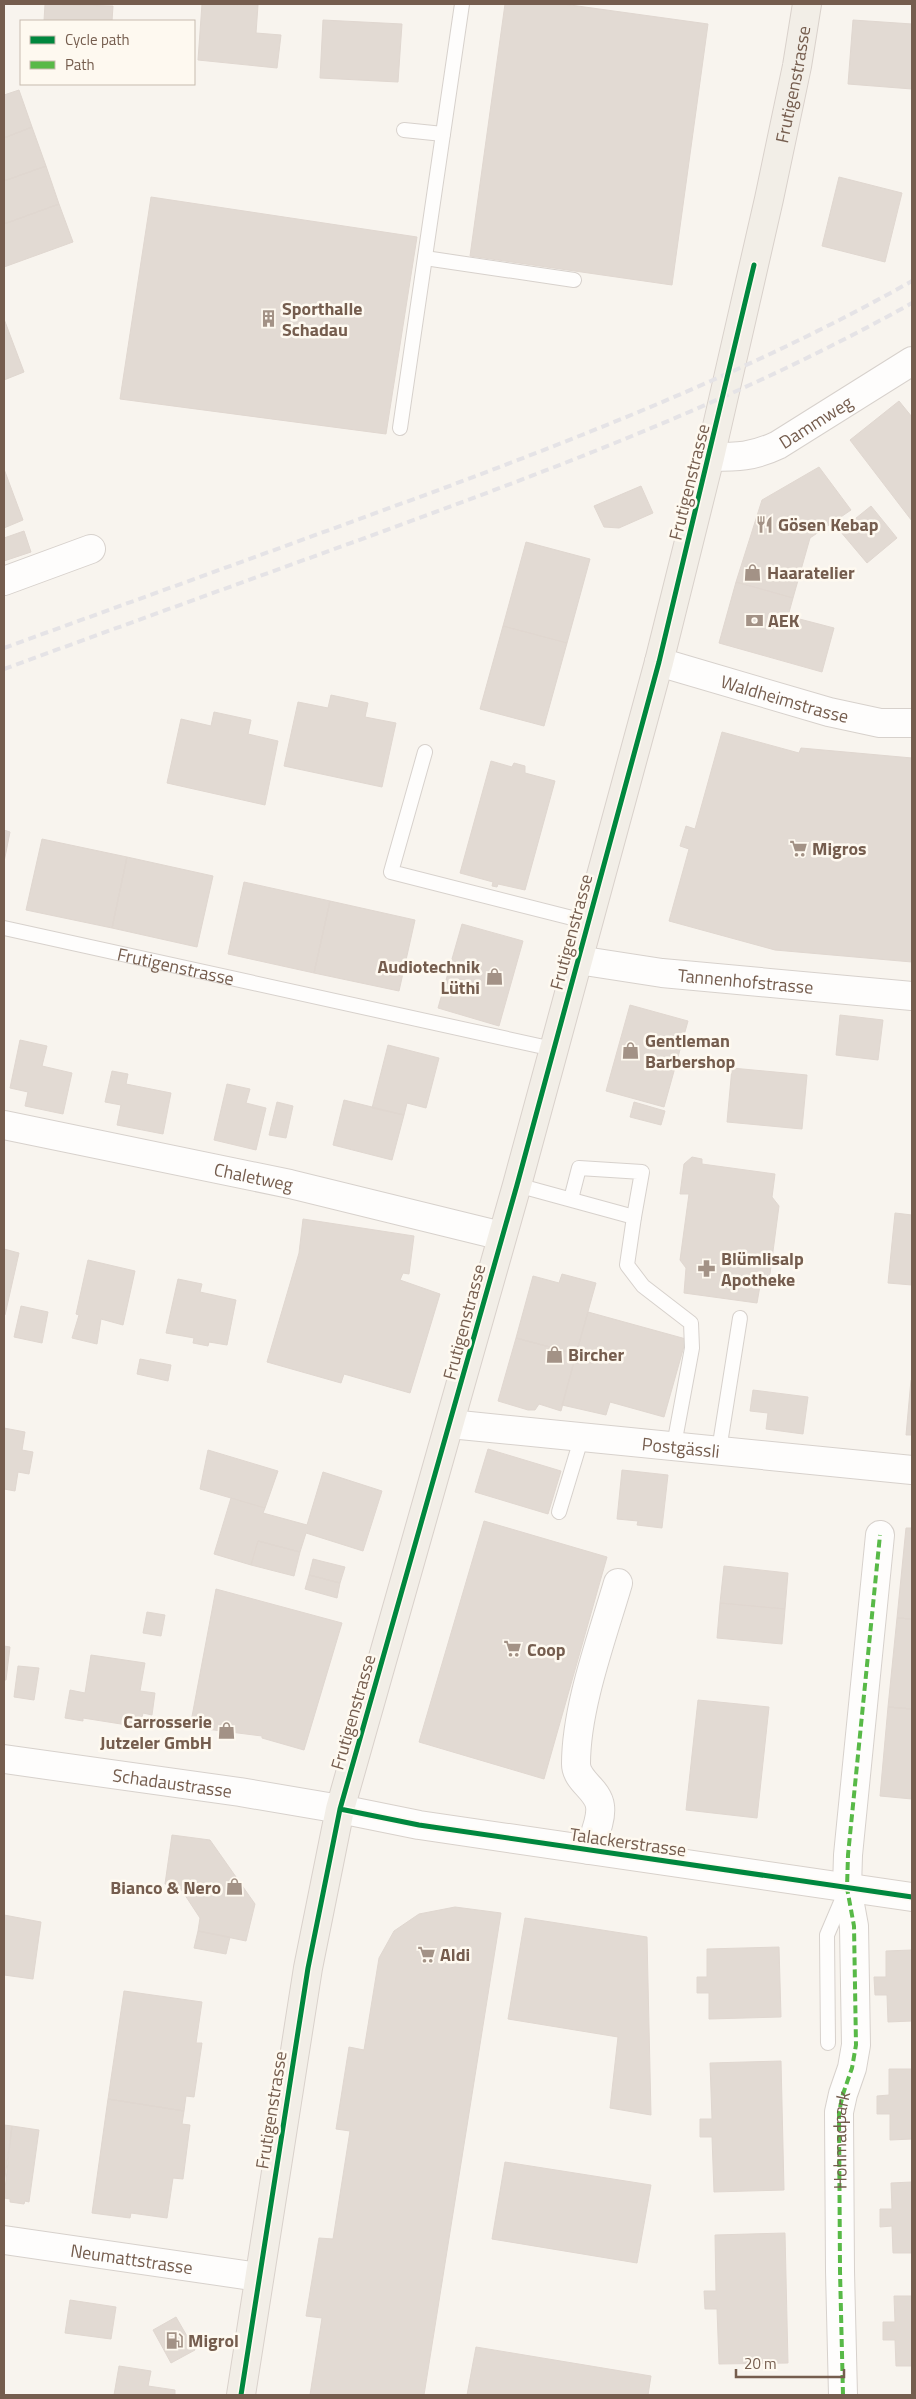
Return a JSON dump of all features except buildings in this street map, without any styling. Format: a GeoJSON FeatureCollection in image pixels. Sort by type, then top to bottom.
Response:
{"type":"FeatureCollection","features":[{"type":"Feature","properties":{"kind":"main road","name":"Frutigenstrasse"},"geometry":{"type":"LineString","coordinates":[[241,2395],[312,1942],[340,1809],[517,1185],[659,662],[710,457],[782,144],[807,4]]}},
{"type":"Feature","properties":{"kind":"street","name":"Dammweg"},"geometry":{"type":"LineString","coordinates":[[710,457],[742,457],[758,454],[778,445],[912,362]]}},
{"type":"Feature","properties":{"kind":"street"},"geometry":{"type":"LineString","coordinates":[[4,581],[91,549]]}},
{"type":"Feature","properties":{"kind":"street","name":"Waldheimstrasse"},"geometry":{"type":"LineString","coordinates":[[659,662],[829,712],[880,722],[912,723]]}},
{"type":"Feature","properties":{"kind":"street","name":"Tannenhofstrasse"},"geometry":{"type":"LineString","coordinates":[[578,960],[662,973],[912,996]]}},
{"type":"Feature","properties":{"kind":"street","name":"Chaletweg"},"geometry":{"type":"LineString","coordinates":[[4,1124],[290,1184],[502,1236]]}},
{"type":"Feature","properties":{"kind":"street","name":"Postgässli"},"geometry":{"type":"LineString","coordinates":[[450,1424],[912,1470]]}},
{"type":"Feature","properties":{"kind":"street"},"geometry":{"type":"LineString","coordinates":[[848,1888],[848,1855],[880,1535]]}},
{"type":"Feature","properties":{"kind":"street"},"geometry":{"type":"LineString","coordinates":[[589,1850],[600,1806],[594,1792],[583,1780],[576,1767],[578,1725],[618,1583]]}},
{"type":"Feature","properties":{"kind":"street","name":"Schadaustrasse"},"geometry":{"type":"LineString","coordinates":[[4,1759],[240,1792],[340,1809]]}},
{"type":"Feature","properties":{"kind":"street","name":"Talackerstrasse"},"geometry":{"type":"LineString","coordinates":[[340,1809],[419,1825],[912,1897]]}},
{"type":"Feature","properties":{"kind":"street","name":"Hohmadpark"},"geometry":{"type":"LineString","coordinates":[[844,2395],[840,2271],[839,2112],[852,2068],[856,2045],[854,1926],[848,1888]]}},
{"type":"Feature","properties":{"kind":"street","name":"Neumattstrasse"},"geometry":{"type":"LineString","coordinates":[[4,2240],[259,2277]]}},
{"type":"Feature","properties":{"kind":"lane"},"geometry":{"type":"LineString","coordinates":[[400,428],[462,4]]}},
{"type":"Feature","properties":{"kind":"lane"},"geometry":{"type":"LineString","coordinates":[[404,130],[443,134]]}},
{"type":"Feature","properties":{"kind":"lane"},"geometry":{"type":"LineString","coordinates":[[425,258],[574,280]]}},
{"type":"Feature","properties":{"kind":"lane","name":"Frutigenstrasse"},"geometry":{"type":"LineString","coordinates":[[424,752],[391,872],[588,922]]}},
{"type":"Feature","properties":{"kind":"lane","name":"Frutigenstrasse"},"geometry":{"type":"LineString","coordinates":[[4,928],[553,1049]]}},
{"type":"Feature","properties":{"kind":"lane"},"geometry":{"type":"LineString","coordinates":[[571,1199],[579,1168],[642,1172],[627,1265],[643,1286],[691,1323],[692,1348],[674,1445]]}},
{"type":"Feature","properties":{"kind":"lane"},"geometry":{"type":"LineString","coordinates":[[517,1185],[634,1217]]}},
{"type":"Feature","properties":{"kind":"lane"},"geometry":{"type":"LineString","coordinates":[[719,1450],[740,1318]]}},
{"type":"Feature","properties":{"kind":"lane"},"geometry":{"type":"LineString","coordinates":[[559,1512],[582,1436]]}},
{"type":"Feature","properties":{"kind":"lane"},"geometry":{"type":"LineString","coordinates":[[828,2043],[827,1935],[848,1888]]}},
{"type":"Feature","properties":{"kind":"railway"},"geometry":{"type":"LineString","coordinates":[[4,648],[444,488],[564,442],[741,368],[856,312],[912,281]]}},
{"type":"Feature","properties":{"kind":"railway"},"geometry":{"type":"LineString","coordinates":[[4,669],[384,531],[586,455],[719,399],[784,369],[912,303]]}},
{"type":"Feature","properties":{"kind":"marked path"},"geometry":{"type":"LineString","coordinates":[[843,2395],[839,2112],[852,2068],[856,2045],[854,1926],[847,1888],[848,1855],[880,1535]]}},
{"type":"Feature","properties":{"kind":"cycle path"},"geometry":{"type":"LineString","coordinates":[[241,2395],[308,1968],[340,1809],[517,1185],[659,662],[754,265]]}},
{"type":"Feature","properties":{"kind":"cycle path"},"geometry":{"type":"LineString","coordinates":[[340,1809],[419,1825],[912,1897]]}},
{"type":"Feature","properties":{"kind":"place","name":"Sporthalle Schadau"},"geometry":{"type":"Point","coordinates":[268,318]}},
{"type":"Feature","properties":{"kind":"place","name":"Gösen Kebap"},"geometry":{"type":"Point","coordinates":[764,524]}},
{"type":"Feature","properties":{"kind":"place","name":"Haaratelier"},"geometry":{"type":"Point","coordinates":[753,572]}},
{"type":"Feature","properties":{"kind":"place","name":"AEK"},"geometry":{"type":"Point","coordinates":[754,620]}},
{"type":"Feature","properties":{"kind":"place","name":"Migros"},"geometry":{"type":"Point","coordinates":[798,848]}},
{"type":"Feature","properties":{"kind":"place","name":"Audiotechnik Lüthi"},"geometry":{"type":"Point","coordinates":[494,976]}},
{"type":"Feature","properties":{"kind":"place","name":"Gentleman Barbershop"},"geometry":{"type":"Point","coordinates":[631,1050]}},
{"type":"Feature","properties":{"kind":"place","name":"Blümlisalp Apotheke"},"geometry":{"type":"Point","coordinates":[707,1268]}},
{"type":"Feature","properties":{"kind":"place","name":"Bircher"},"geometry":{"type":"Point","coordinates":[554,1354]}},
{"type":"Feature","properties":{"kind":"place","name":"Coop"},"geometry":{"type":"Point","coordinates":[513,1649]}},
{"type":"Feature","properties":{"kind":"place","name":"Carrosserie Jutzeler GmbH"},"geometry":{"type":"Point","coordinates":[226,1731]}},
{"type":"Feature","properties":{"kind":"place","name":"Bianco & Nero"},"geometry":{"type":"Point","coordinates":[235,1887]}},
{"type":"Feature","properties":{"kind":"place","name":"Aldi"},"geometry":{"type":"Point","coordinates":[426,1954]}},
{"type":"Feature","properties":{"kind":"place","name":"Migrol"},"geometry":{"type":"Point","coordinates":[174,2340]}}]}
